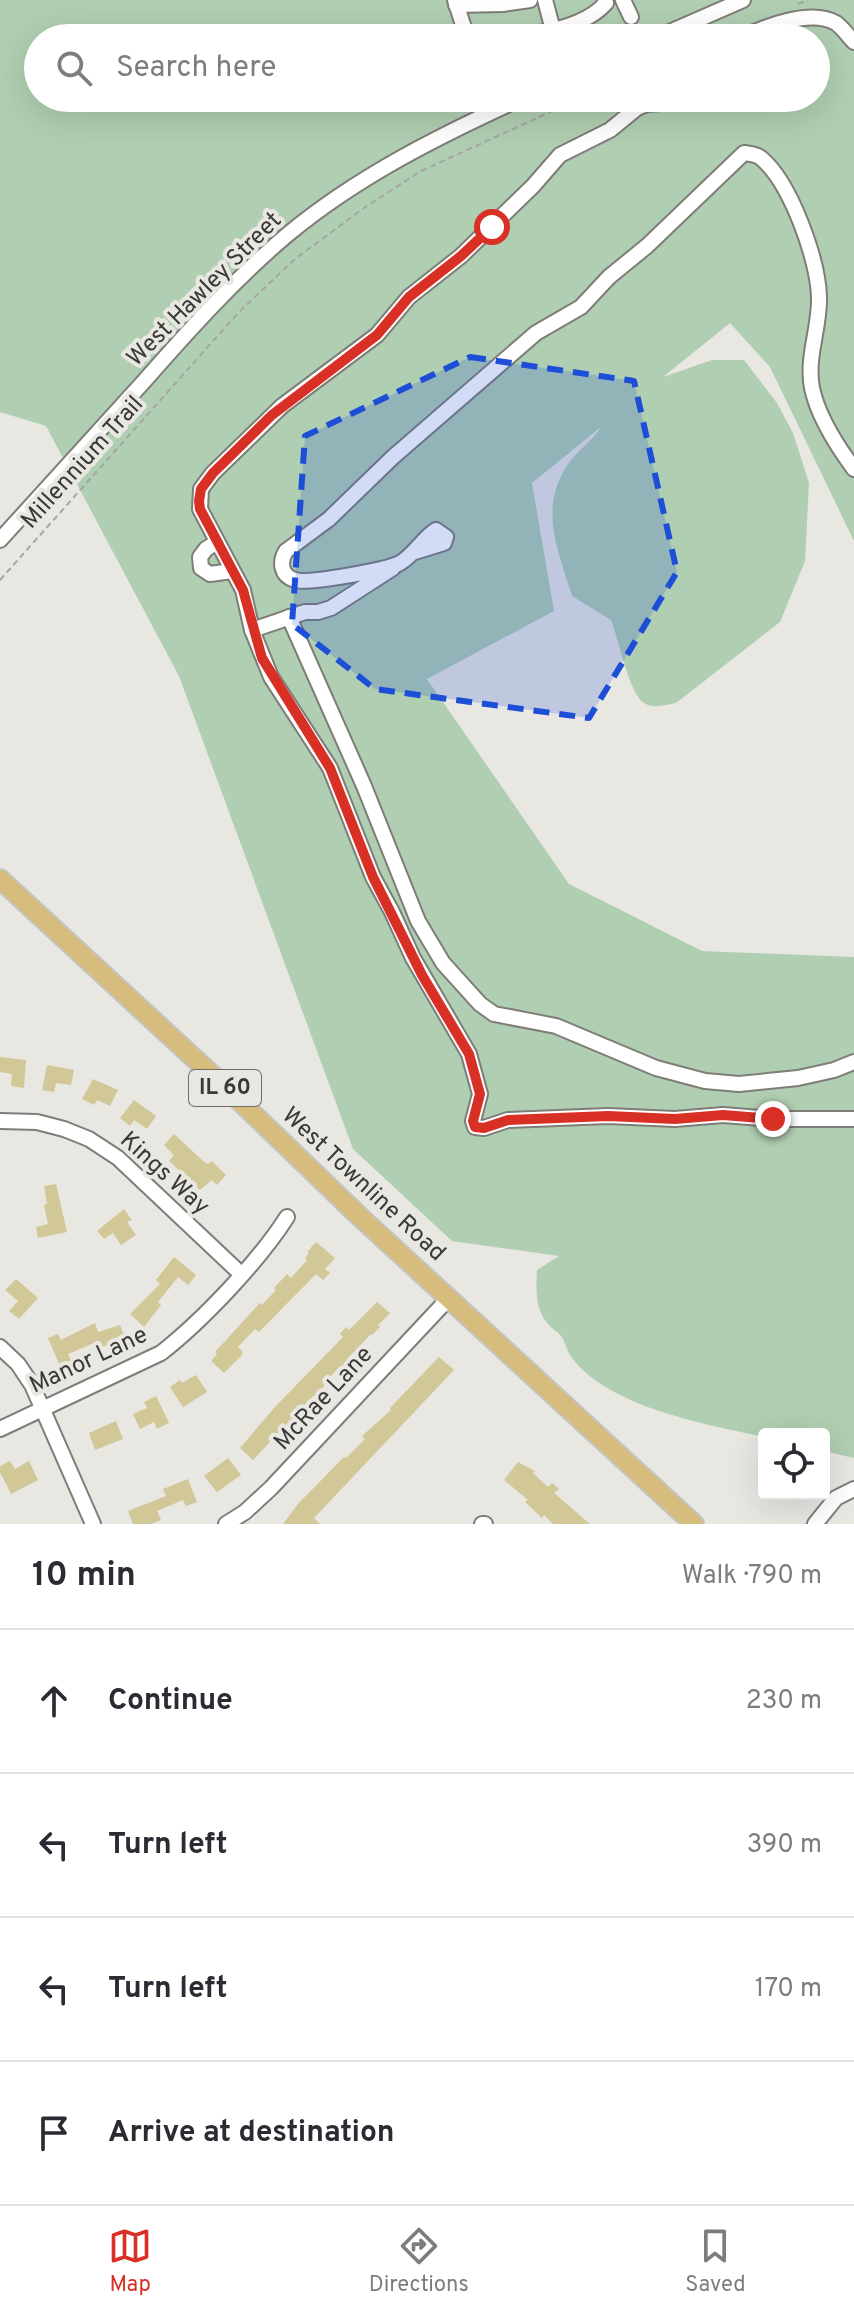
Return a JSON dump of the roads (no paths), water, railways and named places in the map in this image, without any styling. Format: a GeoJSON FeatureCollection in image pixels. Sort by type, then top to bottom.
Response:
{"type":"FeatureCollection","features":[{"type":"Feature","properties":{"kind":"main road","name":"West Townline Road"},"geometry":{"type":"LineString","coordinates":[[0,879],[694,1524]]}},
{"type":"Feature","properties":{"kind":"street"},"geometry":{"type":"LineString","coordinates":[[463,24],[456,2],[503,4],[530,0]]}},
{"type":"Feature","properties":{"kind":"street"},"geometry":{"type":"LineString","coordinates":[[545,0],[552,24]]}},
{"type":"Feature","properties":{"kind":"street"},"geometry":{"type":"LineString","coordinates":[[573,24],[598,12],[605,0]]}},
{"type":"Feature","properties":{"kind":"street"},"geometry":{"type":"LineString","coordinates":[[623,0],[631,17]]}},
{"type":"Feature","properties":{"kind":"street"},"geometry":{"type":"LineString","coordinates":[[688,24],[743,0]]}},
{"type":"Feature","properties":{"kind":"street"},"geometry":{"type":"LineString","coordinates":[[777,24],[787,20],[825,19],[836,23],[854,42]]}},
{"type":"Feature","properties":{"kind":"street","name":"West Hawley Street"},"geometry":{"type":"LineString","coordinates":[[0,540],[192,328],[257,261],[288,234],[382,167],[440,135],[491,112]]}},
{"type":"Feature","properties":{"kind":"street"},"geometry":{"type":"LineString","coordinates":[[632,112],[610,130],[560,155],[533,186],[461,256],[409,297],[377,335],[272,415],[213,473],[201,489],[200,509],[243,590],[252,630],[271,677],[330,768],[373,877],[413,958],[469,1054],[480,1094],[473,1121],[475,1127],[484,1128],[508,1120],[608,1116],[675,1119],[723,1115],[773,1119],[854,1119]]}},
{"type":"Feature","properties":{"kind":"street"},"geometry":{"type":"LineString","coordinates":[[400,563],[359,573],[298,581],[284,573],[281,566],[286,551],[338,512],[393,457],[536,333],[581,307],[609,277],[647,246],[744,153],[761,158],[772,172],[811,249],[819,297],[810,367],[812,388],[830,431],[854,469]]}},
{"type":"Feature","properties":{"kind":"street"},"geometry":{"type":"LineString","coordinates":[[217,542],[200,557],[201,568],[210,574],[232,571]]}},
{"type":"Feature","properties":{"kind":"street"},"geometry":{"type":"LineString","coordinates":[[252,630],[305,612],[331,608],[415,552]]}},
{"type":"Feature","properties":{"kind":"street"},"geometry":{"type":"LineString","coordinates":[[289,617],[364,786],[418,921],[443,963],[480,1004],[494,1014],[556,1026],[656,1068],[705,1081],[739,1084],[798,1078],[825,1073],[854,1062]]}},
{"type":"Feature","properties":{"kind":"street","name":"Kings Way"},"geometry":{"type":"LineString","coordinates":[[0,1121],[37,1122],[89,1139],[118,1158],[241,1274]]}},
{"type":"Feature","properties":{"kind":"street","name":"Manor Lane"},"geometry":{"type":"LineString","coordinates":[[0,1429],[161,1353],[183,1336],[241,1274],[274,1237],[287,1217]]}},
{"type":"Feature","properties":{"kind":"street","name":"McRae Lane"},"geometry":{"type":"LineString","coordinates":[[226,1524],[245,1512],[271,1488],[449,1298]]}},
{"type":"Feature","properties":{"kind":"street"},"geometry":{"type":"LineString","coordinates":[[0,1347],[18,1364],[32,1385],[93,1524]]}},
{"type":"Feature","properties":{"kind":"street"},"geometry":{"type":"LineString","coordinates":[[815,1524],[836,1498],[854,1489]]}},
{"type":"Feature","properties":{"kind":"tunnel"},"geometry":{"type":"LineString","coordinates":[[631,17],[634,24]]}}]}
